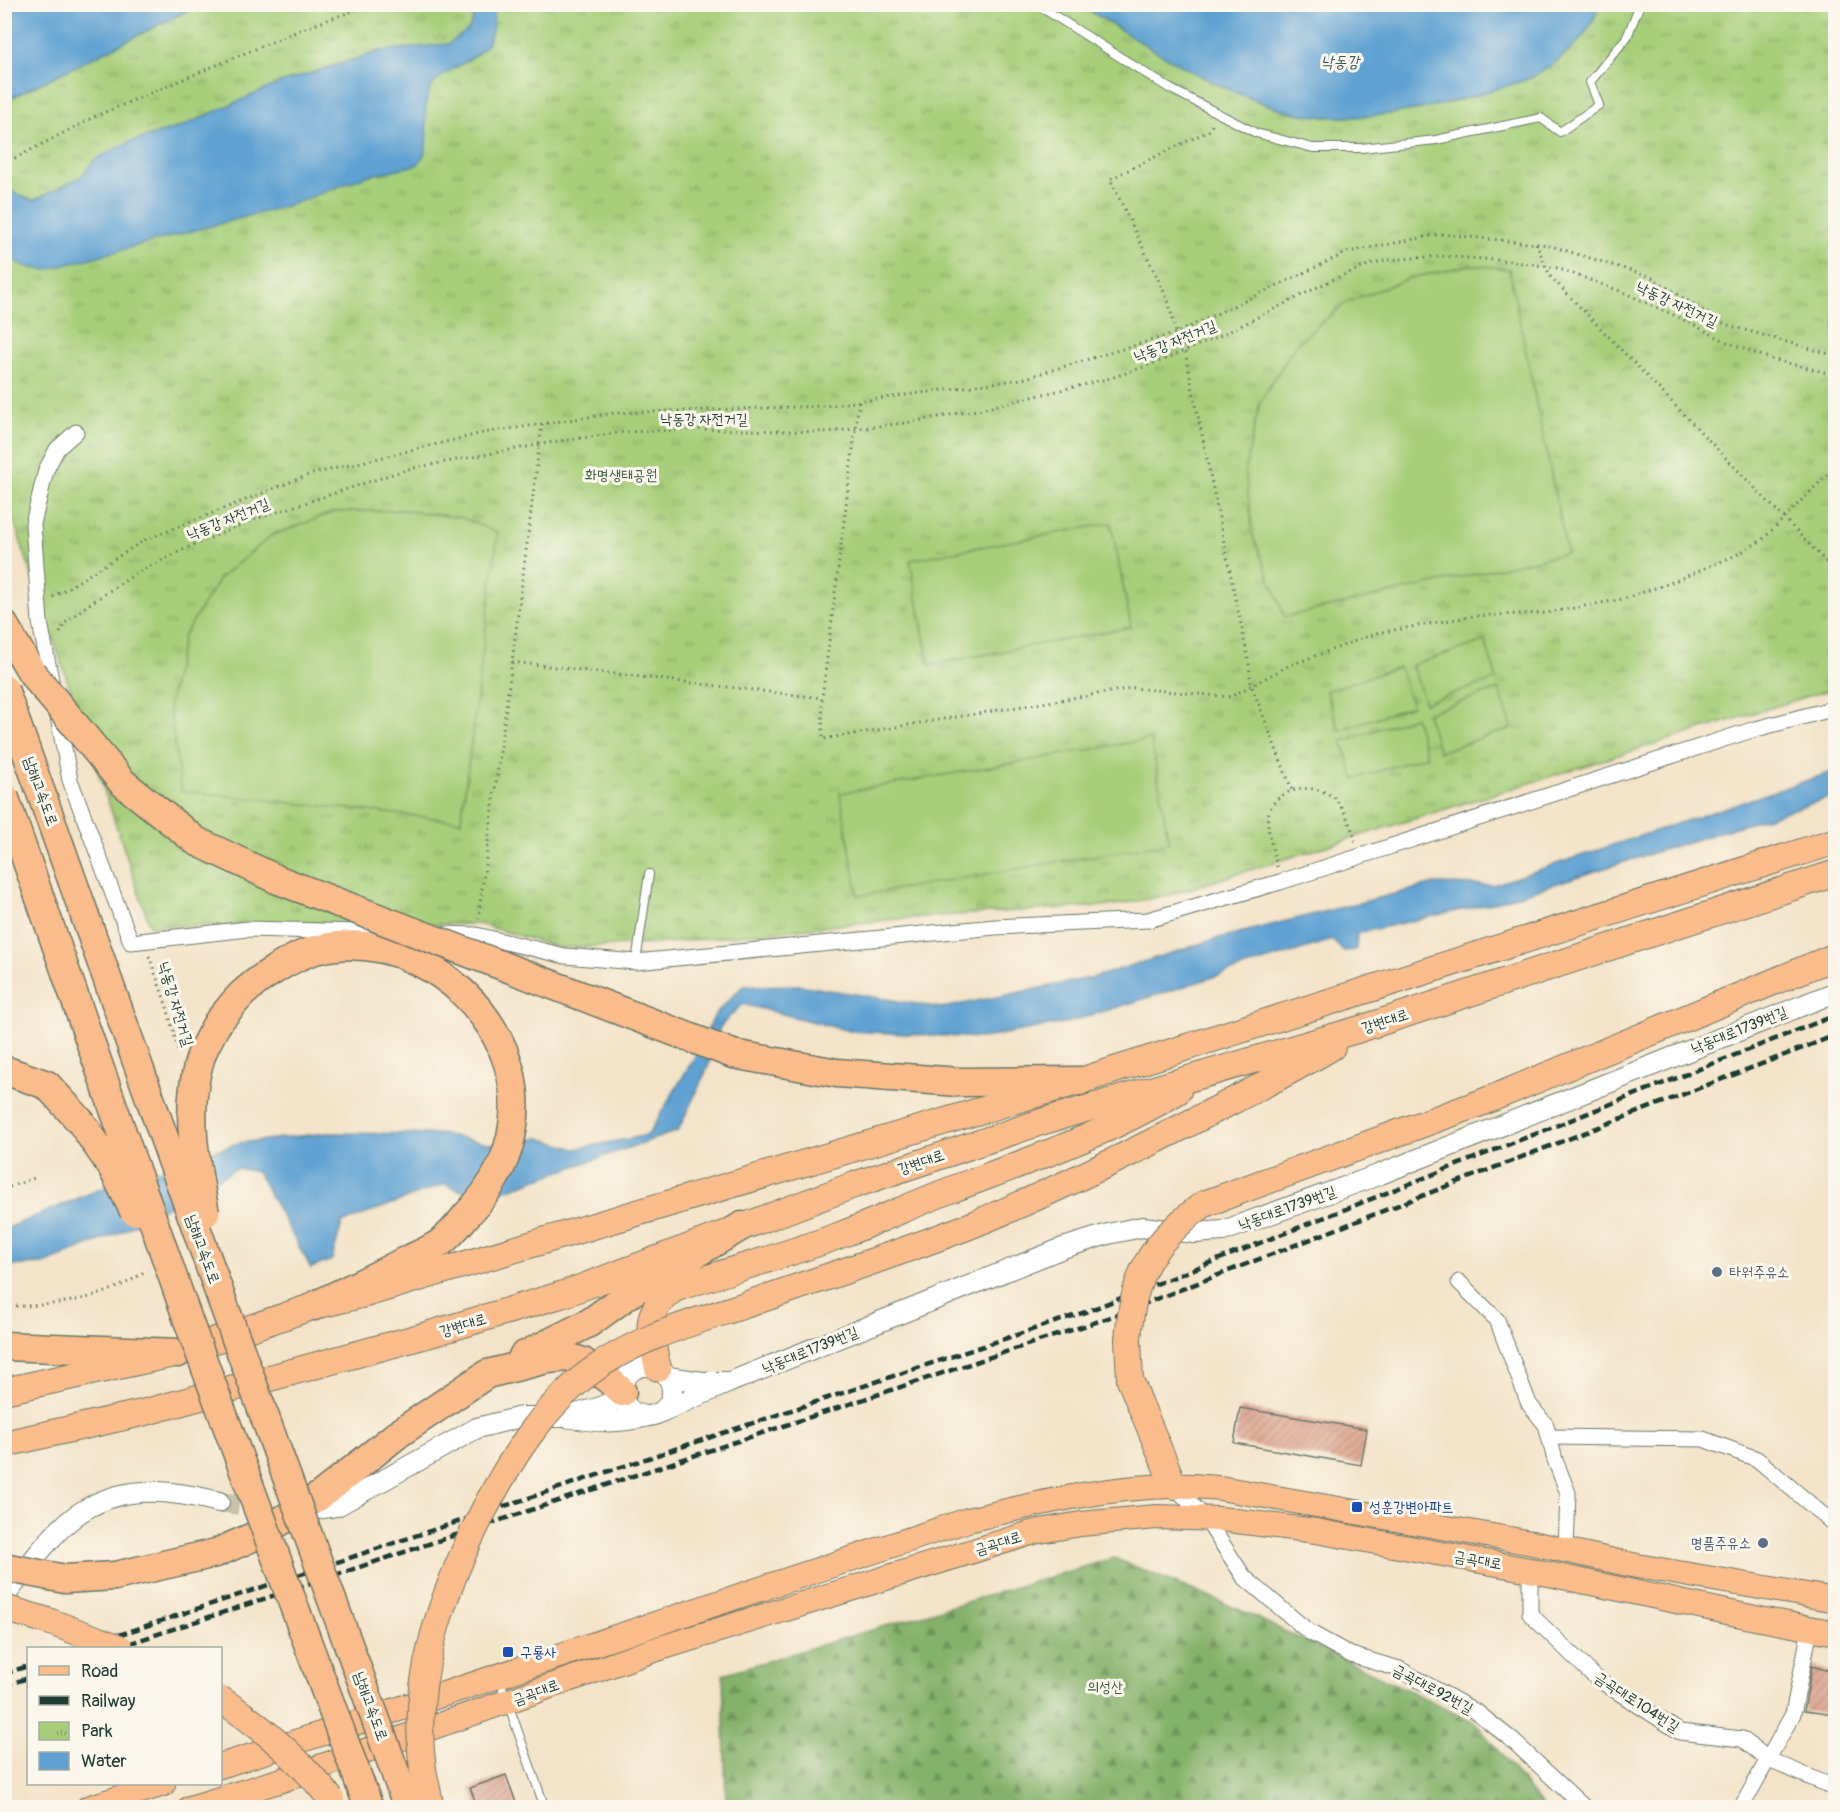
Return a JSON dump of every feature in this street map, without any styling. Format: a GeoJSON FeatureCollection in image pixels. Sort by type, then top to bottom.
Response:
{"type":"FeatureCollection","features":[{"type":"Feature","properties":{"kind":"highway"},"geometry":{"type":"LineString","coordinates":[[4,625],[32,673],[123,783],[196,841],[276,879],[733,1054],[848,1074],[959,1082],[1080,1081]]}},
{"type":"Feature","properties":{"kind":"highway","name":"남해고속도로"},"geometry":{"type":"LineString","coordinates":[[4,689],[222,1304],[411,1775],[408,1808]]}},
{"type":"Feature","properties":{"kind":"highway"},"geometry":{"type":"LineString","coordinates":[[4,796],[189,1323],[369,1808]]}},
{"type":"Feature","properties":{"kind":"highway","name":"강변대로"},"geometry":{"type":"LineString","coordinates":[[4,1392],[178,1353],[314,1306],[365,1294],[1080,1081],[1832,844]]}},
{"type":"Feature","properties":{"kind":"highway","name":"강변대로"},"geometry":{"type":"LineString","coordinates":[[4,1444],[146,1412],[438,1332],[567,1293],[854,1185],[1044,1121],[1360,1029],[1836,873]]}},
{"type":"Feature","properties":{"kind":"highway"},"geometry":{"type":"LineString","coordinates":[[1799,885],[1836,892]]}},
{"type":"Feature","properties":{"kind":"highway"},"geometry":{"type":"LineString","coordinates":[[222,1304],[193,1147],[194,1086],[201,1055],[218,1022],[242,994],[294,959],[314,951],[340,946],[363,945],[405,955],[428,966],[466,994],[483,1012],[499,1039],[507,1062],[513,1092],[514,1119],[508,1148],[495,1179],[481,1200],[439,1243],[314,1306]]}},
{"type":"Feature","properties":{"kind":"highway"},"geometry":{"type":"LineString","coordinates":[[1174,1486],[1130,1380],[1128,1340],[1132,1301],[1145,1264],[1157,1245],[1180,1222],[1204,1204],[1483,1102],[1836,956]]}},
{"type":"Feature","properties":{"kind":"highway"},"geometry":{"type":"LineString","coordinates":[[431,1808],[411,1775],[427,1660],[440,1615],[471,1534],[502,1475],[522,1444],[565,1394],[590,1372],[649,1338],[872,1263],[973,1224],[1072,1181],[1154,1143],[1282,1075],[1360,1029]]}},
{"type":"Feature","properties":{"kind":"highway"},"geometry":{"type":"LineString","coordinates":[[4,1070],[47,1085],[81,1122],[112,1167],[189,1323]]}},
{"type":"Feature","properties":{"kind":"highway"},"geometry":{"type":"LineString","coordinates":[[663,1373],[649,1331],[652,1312],[661,1298],[674,1289],[842,1234],[1087,1138],[1149,1109],[1207,1073]]}},
{"type":"Feature","properties":{"kind":"highway"},"geometry":{"type":"LineString","coordinates":[[4,1568],[64,1579],[115,1576],[216,1553],[264,1532],[313,1501],[398,1434],[487,1374],[589,1323],[639,1287],[742,1226]]}},
{"type":"Feature","properties":{"kind":"highway"},"geometry":{"type":"LineString","coordinates":[[4,1346],[178,1353]]}},
{"type":"Feature","properties":{"kind":"highway"},"geometry":{"type":"LineString","coordinates":[[487,1374],[548,1359],[568,1357],[583,1362],[608,1379],[622,1395]]}},
{"type":"Feature","properties":{"kind":"highway"},"geometry":{"type":"LineString","coordinates":[[4,1608],[48,1621],[117,1647]]}},
{"type":"Feature","properties":{"kind":"highway"},"geometry":{"type":"LineString","coordinates":[[222,1700],[256,1723],[286,1748],[310,1772],[337,1808]]}},
{"type":"Feature","properties":{"kind":"main road","name":"금곡대로"},"geometry":{"type":"LineString","coordinates":[[222,1765],[968,1520],[1027,1506],[1115,1490],[1174,1486],[1220,1488],[1566,1550],[1637,1566],[1825,1598]]}},
{"type":"Feature","properties":{"kind":"main road","name":"금곡대로"},"geometry":{"type":"LineString","coordinates":[[190,1808],[282,1780],[651,1651],[1034,1532],[1081,1524],[1156,1517],[1206,1519],[1316,1531],[1530,1570],[1836,1633]]}},
{"type":"Feature","properties":{"kind":"main road"},"geometry":{"type":"LineString","coordinates":[[1810,1629],[1809,1609],[1825,1598]]}},
{"type":"Feature","properties":{"kind":"main road"},"geometry":{"type":"LineString","coordinates":[[88,1808],[160,1785]]}},
{"type":"Feature","properties":{"kind":"street"},"geometry":{"type":"LineString","coordinates":[[76,432],[57,448],[46,470],[33,524],[40,622],[70,780],[130,942],[248,929],[476,935],[565,956],[636,962],[995,927],[1148,920],[1280,882],[1741,734],[1836,708]]}},
{"type":"Feature","properties":{"kind":"street","name":"낙동대로1739번길"},"geometry":{"type":"LineString","coordinates":[[566,1417],[596,1422],[625,1422],[656,1413],[1062,1248],[1108,1234],[1142,1227],[1195,1233],[1223,1231],[1378,1175],[1836,992]]}},
{"type":"Feature","properties":{"kind":"street"},"geometry":{"type":"LineString","coordinates":[[1459,1282],[1497,1320],[1529,1404],[1546,1425],[1555,1460],[1569,1493],[1566,1550]]}},
{"type":"Feature","properties":{"kind":"street"},"geometry":{"type":"LineString","coordinates":[[663,1373],[672,1388],[672,1396],[656,1413],[632,1411],[622,1395],[624,1382],[633,1370],[647,1366],[663,1373],[702,1382],[730,1382]]}},
{"type":"Feature","properties":{"kind":"street"},"geometry":{"type":"LineString","coordinates":[[312,1510],[337,1506],[477,1428],[521,1417],[566,1417],[598,1408],[622,1395]]}},
{"type":"Feature","properties":{"kind":"street"},"geometry":{"type":"LineString","coordinates":[[1550,1437],[1703,1439],[1757,1459],[1836,1526]]}},
{"type":"Feature","properties":{"kind":"street","name":"금곡대로92번길"},"geometry":{"type":"LineString","coordinates":[[1174,1486],[1206,1519],[1244,1576],[1309,1632],[1351,1655],[1399,1669],[1478,1713],[1512,1740],[1585,1808]]}},
{"type":"Feature","properties":{"kind":"street"},"geometry":{"type":"LineString","coordinates":[[4,1597],[47,1544],[72,1518],[94,1503],[125,1492],[194,1496],[219,1502]]}},
{"type":"Feature","properties":{"kind":"street","name":"금곡대로104번길"},"geometry":{"type":"LineString","coordinates":[[1530,1570],[1530,1614],[1596,1678],[1680,1732],[1742,1739],[1768,1760],[1836,1788]]}},
{"type":"Feature","properties":{"kind":"street"},"geometry":{"type":"LineString","coordinates":[[1741,1808],[1793,1714],[1810,1629]]}},
{"type":"Feature","properties":{"kind":"lane"},"geometry":{"type":"LineString","coordinates":[[1036,4],[1169,88],[1256,133],[1313,148],[1361,148],[1436,140],[1541,118],[1560,132],[1599,105],[1590,82],[1627,37],[1640,5]]}},
{"type":"Feature","properties":{"kind":"lane"},"geometry":{"type":"LineString","coordinates":[[636,962],[649,874]]}},
{"type":"Feature","properties":{"kind":"lane"},"geometry":{"type":"LineString","coordinates":[[498,1676],[545,1808]]}},
{"type":"Feature","properties":{"kind":"path"},"geometry":{"type":"LineString","coordinates":[[4,164],[96,116],[300,30],[372,4]]}},
{"type":"Feature","properties":{"kind":"path"},"geometry":{"type":"LineString","coordinates":[[1218,113],[1209,129],[1110,179],[1168,300],[1176,333],[1185,352],[1247,652],[1251,684],[1292,790]]}},
{"type":"Feature","properties":{"kind":"path"},"geometry":{"type":"LineString","coordinates":[[39,605],[145,540],[308,475],[483,433],[615,412],[825,406],[1022,380],[1176,333],[1348,252],[1441,234],[1548,244],[1651,277],[1724,324],[1836,356]]}},
{"type":"Feature","properties":{"kind":"path"},"geometry":{"type":"LineString","coordinates":[[1536,243],[1550,276],[1836,572]]}},
{"type":"Feature","properties":{"kind":"path","name":"낙동강 자전거길"},"geometry":{"type":"LineString","coordinates":[[60,640],[60,632],[65,623],[138,572],[191,546],[253,520],[408,469],[540,444],[625,432],[699,429],[827,432],[946,416],[1040,396],[1110,378],[1185,352],[1332,280],[1368,265],[1388,260],[1441,256],[1509,261],[1557,268],[1620,291],[1678,316],[1729,343],[1771,359],[1836,375]]}},
{"type":"Feature","properties":{"kind":"path"},"geometry":{"type":"LineString","coordinates":[[859,401],[822,698],[823,739],[1133,688],[1230,697],[1288,666],[1377,633],[1473,616],[1546,613],[1623,599],[1670,583],[1736,555],[1762,540],[1836,466]]}},
{"type":"Feature","properties":{"kind":"path"},"geometry":{"type":"LineString","coordinates":[[476,935],[542,424]]}},
{"type":"Feature","properties":{"kind":"path"},"geometry":{"type":"LineString","coordinates":[[512,662],[822,698]]}},
{"type":"Feature","properties":{"kind":"path"},"geometry":{"type":"LineString","coordinates":[[1280,882],[1267,817],[1273,805],[1292,790],[1308,788],[1320,790],[1335,799],[1350,822],[1361,855]]}},
{"type":"Feature","properties":{"kind":"path","name":"낙동강 자전거길"},"geometry":{"type":"LineString","coordinates":[[143,939],[167,1007],[179,1051]]}},
{"type":"Feature","properties":{"kind":"path"},"geometry":{"type":"LineString","coordinates":[[4,1188],[37,1177]]}},
{"type":"Feature","properties":{"kind":"path"},"geometry":{"type":"LineString","coordinates":[[4,1306],[34,1307],[87,1297],[119,1286],[147,1269]]}},
{"type":"Feature","properties":{"kind":"green space","name":"화명생태공원"},"geometry":{"type":"Polygon","coordinates":[[[1080,4],[1129,35],[1231,90],[1285,110],[1336,117],[1393,113],[1422,108],[1530,78],[1557,61],[1577,43],[1590,26],[1600,5],[1835,5],[1835,688],[1169,895],[1115,905],[908,918],[654,944],[560,948],[480,924],[150,926],[5,495],[4,101],[199,5],[1080,4]]]}},
{"type":"Feature","properties":{"kind":"green space"},"geometry":{"type":"Polygon","coordinates":[[[1471,265],[1509,269],[1567,553],[1285,617],[1253,536],[1245,469],[1260,402],[1296,344],[1347,302],[1410,278],[1471,265]]]}},
{"type":"Feature","properties":{"kind":"green space"},"geometry":{"type":"Polygon","coordinates":[[[401,510],[463,518],[498,533],[461,821],[181,791],[169,704],[183,637],[219,579],[271,536],[334,512],[401,510]]]}},
{"type":"Feature","properties":{"kind":"green space"},"geometry":{"type":"Polygon","coordinates":[[[1111,523],[1131,627],[929,665],[910,560],[1111,523]]]}},
{"type":"Feature","properties":{"kind":"green space"},"geometry":{"type":"Polygon","coordinates":[[[1485,641],[1497,679],[1425,703],[1412,665],[1485,641]]]}},
{"type":"Feature","properties":{"kind":"green space"},"geometry":{"type":"Polygon","coordinates":[[[1399,667],[1412,706],[1339,730],[1326,691],[1399,667]]]}},
{"type":"Feature","properties":{"kind":"green space"},"geometry":{"type":"Polygon","coordinates":[[[1499,689],[1512,728],[1439,752],[1427,713],[1499,689]]]}},
{"type":"Feature","properties":{"kind":"green space"},"geometry":{"type":"Polygon","coordinates":[[[1415,717],[1427,756],[1354,779],[1342,741],[1415,717]]]}},
{"type":"Feature","properties":{"kind":"green space"},"geometry":{"type":"Polygon","coordinates":[[[1151,739],[1169,843],[858,896],[840,793],[1151,739]]]}},
{"type":"Feature","properties":{"kind":"green space","name":"의성산"},"geometry":{"type":"Polygon","coordinates":[[[1114,1558],[1240,1610],[1475,1722],[1543,1807],[726,1807],[723,1674],[1114,1558]]]}},
{"type":"Feature","properties":{"kind":"water"},"geometry":{"type":"Polygon","coordinates":[[[5,4],[199,4],[199,5],[5,101],[5,4]]]}},
{"type":"Feature","properties":{"kind":"water"},"geometry":{"type":"Polygon","coordinates":[[[473,5],[494,5],[490,38],[481,51],[442,76],[432,86],[426,106],[426,147],[417,165],[366,176],[290,205],[46,270],[19,264],[5,253],[4,191],[12,191],[35,200],[82,176],[93,161],[127,143],[183,126],[277,84],[380,51],[448,44],[469,29],[474,16],[473,5]]]}},
{"type":"Feature","properties":{"kind":"water","name":"낙동강"},"geometry":{"type":"Polygon","coordinates":[[[1080,5],[1600,5],[1590,26],[1577,43],[1557,61],[1530,78],[1422,108],[1393,113],[1336,117],[1285,110],[1231,90],[1180,65],[1080,5]]]}},
{"type":"Feature","properties":{"kind":"water"},"geometry":{"type":"Polygon","coordinates":[[[1835,771],[1835,796],[1493,903],[1357,933],[1356,950],[1343,951],[1332,940],[1070,1022],[983,1038],[850,1031],[742,1004],[720,1027],[708,1067],[678,1131],[503,1191],[469,1194],[444,1184],[342,1223],[332,1260],[311,1268],[257,1172],[237,1168],[123,1231],[44,1264],[5,1266],[5,1229],[98,1190],[238,1143],[326,1133],[442,1134],[490,1144],[540,1138],[575,1149],[648,1135],[693,1060],[716,1013],[743,986],[799,985],[942,1008],[1095,977],[1219,938],[1434,884],[1493,885],[1835,771]]]}},
{"type":"Feature","properties":{"kind":"building"},"geometry":{"type":"Polygon","coordinates":[[[1240,1408],[1367,1429],[1361,1465],[1234,1443],[1240,1408]]]}},
{"type":"Feature","properties":{"kind":"building"},"geometry":{"type":"Polygon","coordinates":[[[1812,1666],[1836,1673],[1836,1715],[1804,1711],[1812,1666]]]}},
{"type":"Feature","properties":{"kind":"building"},"geometry":{"type":"Polygon","coordinates":[[[506,1775],[518,1808],[478,1808],[470,1788],[506,1775]]]}},
{"type":"Feature","properties":{"kind":"tunnel"},"geometry":{"type":"LineString","coordinates":[[219,1502],[267,1509]]}},
{"type":"Feature","properties":{"kind":"railway"},"geometry":{"type":"LineString","coordinates":[[83,1647],[1088,1311],[1836,1015]]}},
{"type":"Feature","properties":{"kind":"railway"},"geometry":{"type":"LineString","coordinates":[[119,1647],[1105,1319],[1836,1035]]}},
{"type":"Feature","properties":{"kind":"railway"},"geometry":{"type":"LineString","coordinates":[[4,1674],[27,1666]]}},
{"type":"Feature","properties":{"kind":"railway"},"geometry":{"type":"LineString","coordinates":[[4,1686],[27,1678]]}},
{"type":"Feature","properties":{"kind":"place","name":"타워주유소"},"geometry":{"type":"Point","coordinates":[1717,1272]}},
{"type":"Feature","properties":{"kind":"place","name":"성훈강변아파트"},"geometry":{"type":"Point","coordinates":[1357,1507]}},
{"type":"Feature","properties":{"kind":"place","name":"명품주유소"},"geometry":{"type":"Point","coordinates":[1763,1543]}},
{"type":"Feature","properties":{"kind":"place","name":"구룡사"},"geometry":{"type":"Point","coordinates":[508,1652]}}]}
